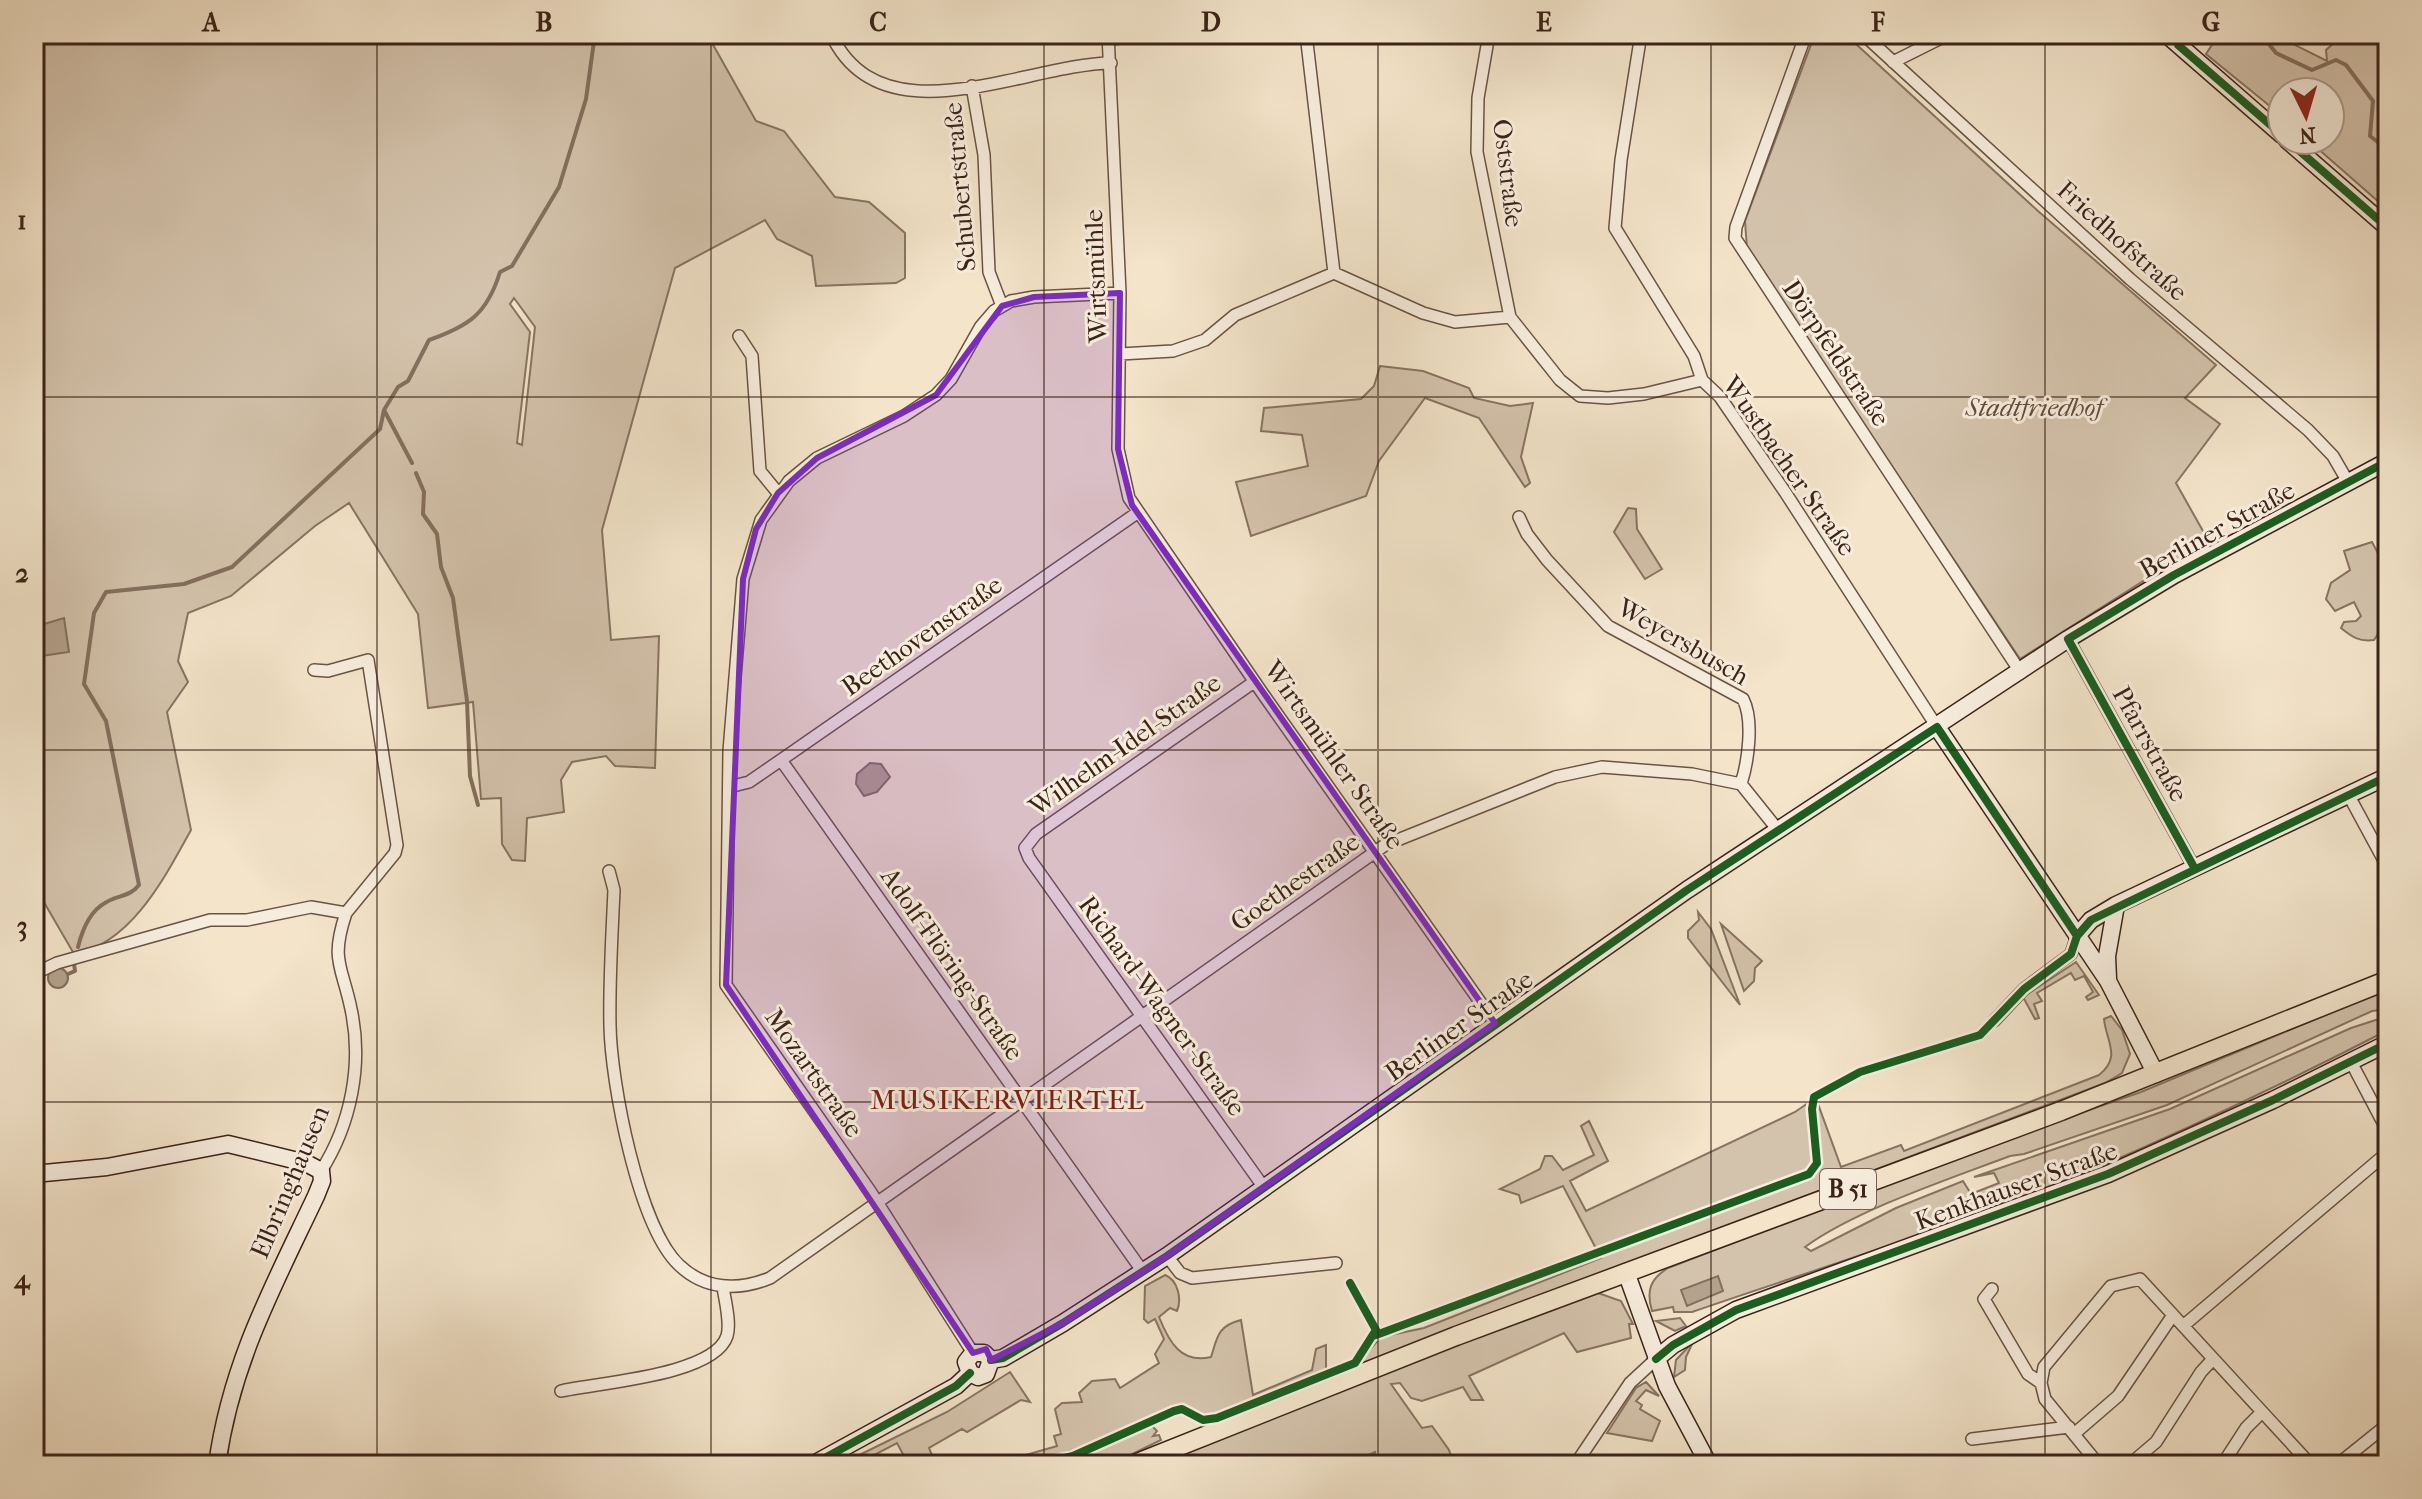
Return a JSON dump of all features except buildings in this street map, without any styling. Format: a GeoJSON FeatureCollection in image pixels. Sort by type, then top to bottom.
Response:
{"type":"FeatureCollection","features":[{"type":"Feature","properties":{"kind":"main road"},"geometry":{"type":"LineString","coordinates":[[2166,34],[2266,121]]}},
{"type":"Feature","properties":{"kind":"main road"},"geometry":{"type":"LineString","coordinates":[[2305,156],[2388,228]]}},
{"type":"Feature","properties":{"kind":"main road","name":"Berliner Straße"},"geometry":{"type":"LineString","coordinates":[[812,1465],[956,1386],[970,1373],[978,1377],[986,1374],[991,1360],[1003,1358],[1143,1272],[1265,1189],[1495,1023],[1778,830],[2021,673],[2068,639],[2183,570],[2388,461]]}},
{"type":"Feature","properties":{"kind":"main road"},"geometry":{"type":"LineString","coordinates":[[1937,727],[2108,981],[2156,1074]]}},
{"type":"Feature","properties":{"kind":"main road"},"geometry":{"type":"LineString","coordinates":[[2077,936],[2091,920],[2116,905],[2388,776]]}},
{"type":"Feature","properties":{"kind":"main road"},"geometry":{"type":"LineString","coordinates":[[2108,981],[2107,956],[2116,905]]}},
{"type":"Feature","properties":{"kind":"main road","name":"B 51"},"geometry":{"type":"LineString","coordinates":[[1132,1465],[1626,1272],[2061,1111],[2388,980]]}},
{"type":"Feature","properties":{"kind":"main road","name":"Kenkhauser Straße"},"geometry":{"type":"LineString","coordinates":[[1656,1359],[1673,1345],[1736,1310],[2108,1174],[2388,1043]]}},
{"type":"Feature","properties":{"kind":"main road"},"geometry":{"type":"LineString","coordinates":[[34,1174],[107,1167],[228,1144],[306,1163],[321,1171]]}},
{"type":"Feature","properties":{"kind":"main road","name":"Elbringhausen"},"geometry":{"type":"LineString","coordinates":[[217,1465],[239,1362],[263,1302],[316,1196],[322,1181],[321,1171]]}},
{"type":"Feature","properties":{"kind":"main road"},"geometry":{"type":"LineString","coordinates":[[1626,1272],[1656,1359],[1680,1414],[1709,1465]]}},
{"type":"Feature","properties":{"kind":"main road"},"geometry":{"type":"LineString","coordinates":[[970,1373],[966,1362],[973,1353],[984,1353],[991,1360]]}},
{"type":"Feature","properties":{"kind":"street"},"geometry":{"type":"LineString","coordinates":[[831,34],[844,56],[884,84],[929,92],[1111,63]]}},
{"type":"Feature","properties":{"kind":"street"},"geometry":{"type":"LineString","coordinates":[[1109,36],[1166,34]]}},
{"type":"Feature","properties":{"kind":"street"},"geometry":{"type":"LineString","coordinates":[[1306,34],[1334,273]]}},
{"type":"Feature","properties":{"kind":"street","name":"Oststraße"},"geometry":{"type":"LineString","coordinates":[[1489,34],[1478,98],[1477,152],[1510,317]]}},
{"type":"Feature","properties":{"kind":"street","name":"Wustbacher Straße"},"geometry":{"type":"LineString","coordinates":[[1641,34],[1621,160],[1615,228],[1694,356],[1702,380],[1720,397],[1785,492],[1937,727]]}},
{"type":"Feature","properties":{"kind":"street","name":"Dörpfeldstraße"},"geometry":{"type":"LineString","coordinates":[[1806,34],[1736,227],[1735,238],[2021,673]]}},
{"type":"Feature","properties":{"kind":"street","name":"Friedhofstraße"},"geometry":{"type":"LineString","coordinates":[[1863,34],[2130,279],[2308,430],[2333,456],[2348,482]]}},
{"type":"Feature","properties":{"kind":"street"},"geometry":{"type":"LineString","coordinates":[[1893,62],[1949,34]]}},
{"type":"Feature","properties":{"kind":"street","name":"Wirtsmühle"},"geometry":{"type":"LineString","coordinates":[[1109,36],[1120,293],[1119,458],[1126,490],[1137,513]]}},
{"type":"Feature","properties":{"kind":"street","name":"Schubertstraße"},"geometry":{"type":"LineString","coordinates":[[972,86],[984,155],[989,272],[1002,306]]}},
{"type":"Feature","properties":{"kind":"street"},"geometry":{"type":"LineString","coordinates":[[1120,354],[1173,351],[1205,340],[1235,315],[1334,273],[1423,313],[1455,322],[1510,317],[1560,380],[1580,396],[1608,398],[1644,394],[1702,380]]}},
{"type":"Feature","properties":{"kind":"street"},"geometry":{"type":"LineString","coordinates":[[1002,306],[1034,297],[1120,293]]}},
{"type":"Feature","properties":{"kind":"street","name":"Mozartstraße"},"geometry":{"type":"LineString","coordinates":[[973,1353],[877,1203],[726,985],[729,751],[743,579],[756,529],[778,493],[817,458],[904,416],[936,395],[951,379],[981,326],[1002,306]]}},
{"type":"Feature","properties":{"kind":"street"},"geometry":{"type":"LineString","coordinates":[[739,336],[752,356],[760,471],[778,493]]}},
{"type":"Feature","properties":{"kind":"street","name":"Wirtsmühler Straße"},"geometry":{"type":"LineString","coordinates":[[1137,513],[1495,1023]]}},
{"type":"Feature","properties":{"kind":"street","name":"Beethovenstraße"},"geometry":{"type":"LineString","coordinates":[[729,787],[749,782],[1137,513]]}},
{"type":"Feature","properties":{"kind":"street","name":"Weyersbusch"},"geometry":{"type":"LineString","coordinates":[[1519,517],[1527,534],[1547,560],[1608,626],[1743,699],[1747,729],[1746,770],[1741,784]]}},
{"type":"Feature","properties":{"kind":"street","name":"Pfarrstraße"},"geometry":{"type":"LineString","coordinates":[[2068,639],[2195,869]]}},
{"type":"Feature","properties":{"kind":"street","name":"Elbringhausen"},"geometry":{"type":"LineString","coordinates":[[314,670],[328,671],[368,660],[397,835],[395,853],[346,913],[336,956],[351,1009],[356,1059],[345,1121],[321,1171]]}},
{"type":"Feature","properties":{"kind":"street","name":"Wilhelm-Idel-Straße"},"geometry":{"type":"LineString","coordinates":[[1025,848],[1036,834],[1254,682]]}},
{"type":"Feature","properties":{"kind":"street","name":"Adolf-Flöring-Straße"},"geometry":{"type":"LineString","coordinates":[[781,760],[1143,1272]]}},
{"type":"Feature","properties":{"kind":"street","name":"Goethestraße"},"geometry":{"type":"LineString","coordinates":[[723,1287],[770,1278],[1385,845],[1585,768],[1617,767],[1692,774],[1741,784]]}},
{"type":"Feature","properties":{"kind":"street"},"geometry":{"type":"LineString","coordinates":[[1741,784],[1778,830]]}},
{"type":"Feature","properties":{"kind":"street"},"geometry":{"type":"LineString","coordinates":[[2349,796],[2388,868]]}},
{"type":"Feature","properties":{"kind":"street","name":"Richard-Wagner-Straße"},"geometry":{"type":"LineString","coordinates":[[1025,848],[1029,858],[1265,1189]]}},
{"type":"Feature","properties":{"kind":"street"},"geometry":{"type":"LineString","coordinates":[[561,1391],[659,1374],[720,1346],[727,1335],[723,1287],[693,1276],[670,1255],[650,1215],[636,1171],[612,1057],[614,890],[609,871]]}},
{"type":"Feature","properties":{"kind":"street"},"geometry":{"type":"LineString","coordinates":[[34,974],[57,963],[88,956],[158,932],[210,920],[247,920],[311,907],[346,913]]}},
{"type":"Feature","properties":{"kind":"street"},"geometry":{"type":"LineString","coordinates":[[1994,1021],[2024,989],[2071,954],[2077,936]]}},
{"type":"Feature","properties":{"kind":"street"},"geometry":{"type":"LineString","coordinates":[[2351,1062],[2388,1132]]}},
{"type":"Feature","properties":{"kind":"street"},"geometry":{"type":"LineString","coordinates":[[2183,1326],[2388,1152]]}},
{"type":"Feature","properties":{"kind":"street"},"geometry":{"type":"LineString","coordinates":[[1167,1256],[1180,1273],[1192,1278],[1336,1263]]}},
{"type":"Feature","properties":{"kind":"street"},"geometry":{"type":"LineString","coordinates":[[2099,1465],[2045,1399],[2041,1383],[2051,1356],[2111,1286],[2140,1279],[2311,1465]]}},
{"type":"Feature","properties":{"kind":"street"},"geometry":{"type":"LineString","coordinates":[[1992,1289],[1984,1299],[2028,1374],[2041,1383]]}},
{"type":"Feature","properties":{"kind":"street"},"geometry":{"type":"LineString","coordinates":[[1972,1439],[2072,1430],[2118,1396],[2173,1315]]}},
{"type":"Feature","properties":{"kind":"street"},"geometry":{"type":"LineString","coordinates":[[1575,1465],[1630,1383],[1656,1359]]}},
{"type":"Feature","properties":{"kind":"street"},"geometry":{"type":"LineString","coordinates":[[2129,1465],[2156,1442],[2201,1372],[2213,1359]]}},
{"type":"Feature","properties":{"kind":"street"},"geometry":{"type":"LineString","coordinates":[[2222,1465],[2246,1428],[2262,1412]]}},
{"type":"Feature","properties":{"kind":"street"},"geometry":{"type":"LineString","coordinates":[[2337,1465],[2388,1424]]}},
{"type":"Feature","properties":{"kind":"highlighted area"},"geometry":{"type":"Polygon","coordinates":[[[1120,293],[1118,449],[1132,505],[1495,1023],[1167,1256],[1063,1323],[991,1360],[986,1349],[973,1353],[726,985],[743,579],[756,529],[778,493],[817,458],[936,395],[1002,306],[1034,297],[1120,293]]]}},
{"type":"Feature","properties":{"kind":"green space"},"geometry":{"type":"Polygon","coordinates":[[[34,34],[707,34],[756,121],[784,131],[835,197],[869,202],[905,233],[905,278],[896,283],[816,286],[812,256],[777,239],[765,220],[675,268],[602,530],[611,640],[659,636],[655,768],[615,766],[606,756],[572,762],[561,780],[564,812],[527,818],[525,861],[512,860],[502,844],[501,798],[481,799],[473,702],[428,708],[418,614],[349,503],[315,526],[231,596],[188,613],[178,661],[188,682],[167,712],[191,830],[144,906],[113,937],[94,948],[74,954],[34,885],[34,34]],[[514,298],[510,304],[530,332],[517,443],[522,445],[535,327],[514,298]]]}},
{"type":"Feature","properties":{"kind":"green space","name":"Stadtfriedhof"},"geometry":{"type":"Polygon","coordinates":[[[1815,34],[1845,34],[2038,211],[2216,365],[2185,398],[2220,424],[2176,483],[2208,540],[2020,659],[1747,249],[1745,221],[1815,34]]]}},
{"type":"Feature","properties":{"kind":"green space"},"geometry":{"type":"Polygon","coordinates":[[[2219,34],[2273,34],[2327,61],[2326,50],[2344,34],[2388,34],[2388,210],[2326,156],[2346,156],[2346,76],[2266,76],[2266,103],[2206,54],[2219,34]]]}},
{"type":"Feature","properties":{"kind":"green space"},"geometry":{"type":"Polygon","coordinates":[[[1380,366],[1423,371],[1469,388],[1474,398],[1510,406],[1533,403],[1521,457],[1530,483],[1525,487],[1479,418],[1425,398],[1379,461],[1366,496],[1251,536],[1236,482],[1308,466],[1302,435],[1261,431],[1264,408],[1361,399],[1374,386],[1380,366]]]}},
{"type":"Feature","properties":{"kind":"green space"},"geometry":{"type":"Polygon","coordinates":[[[1628,508],[1636,509],[1637,529],[1662,569],[1645,579],[1614,532],[1628,508]]]}},
{"type":"Feature","properties":{"kind":"green space"},"geometry":{"type":"Polygon","coordinates":[[[2372,542],[2388,572],[2388,627],[2383,626],[2374,640],[2364,640],[2341,628],[2344,622],[2356,621],[2361,616],[2354,602],[2335,611],[2326,599],[2331,583],[2350,570],[2344,551],[2372,542]]]}},
{"type":"Feature","properties":{"kind":"green space"},"geometry":{"type":"Polygon","coordinates":[[[1698,912],[1711,929],[1740,1005],[1688,938],[1688,931],[1699,920],[1698,912]]]}},
{"type":"Feature","properties":{"kind":"green space"},"geometry":{"type":"Polygon","coordinates":[[[1721,924],[1762,961],[1755,968],[1754,981],[1744,991],[1721,924]]]}},
{"type":"Feature","properties":{"kind":"green space"},"geometry":{"type":"Polygon","coordinates":[[[2076,962],[2099,995],[2088,1000],[2086,997],[2093,992],[2084,976],[2075,980],[2071,973],[2037,993],[2042,1001],[2034,1004],[2039,1018],[2035,1019],[2023,997],[2076,962]]]}},
{"type":"Feature","properties":{"kind":"green space"},"geometry":{"type":"Polygon","coordinates":[[[2388,989],[2388,1009],[2372,1011],[2167,1105],[2024,1154],[2010,1156],[1904,1196],[1850,1220],[1805,1247],[1811,1251],[1896,1208],[1963,1181],[1971,1194],[1999,1183],[1994,1173],[1974,1177],[2170,1109],[2351,1028],[2388,1016],[2388,1030],[2129,1154],[1993,1209],[1692,1312],[1674,1312],[1673,1307],[1652,1311],[1649,1297],[1651,1286],[1668,1268],[1996,1142],[2141,1092],[2388,989]]]}},
{"type":"Feature","properties":{"kind":"green space"},"geometry":{"type":"Polygon","coordinates":[[[2111,1016],[2122,1030],[2130,1054],[2122,1073],[2105,1083],[1355,1366],[1381,1337],[1424,1328],[1601,1258],[1563,1186],[1521,1203],[1519,1195],[1500,1189],[1540,1169],[1545,1156],[1552,1156],[1563,1170],[1594,1155],[1581,1126],[1589,1121],[1608,1161],[1570,1181],[1586,1211],[1795,1112],[1808,1103],[1818,1104],[1841,1167],[1901,1145],[1904,1151],[2099,1075],[2110,1062],[2111,1048],[2104,1019],[2111,1016]]]}},
{"type":"Feature","properties":{"kind":"green space"},"geometry":{"type":"Polygon","coordinates":[[[1165,1275],[1176,1285],[1178,1306],[1177,1311],[1170,1308],[1159,1317],[1167,1335],[1184,1354],[1211,1357],[1222,1330],[1241,1320],[1253,1395],[1312,1370],[1316,1349],[1326,1345],[1326,1371],[1208,1418],[1179,1405],[1065,1453],[991,1465],[1057,1446],[1054,1436],[1061,1434],[1055,1409],[1062,1403],[1082,1402],[1079,1393],[1092,1381],[1115,1379],[1120,1388],[1159,1363],[1155,1354],[1164,1339],[1155,1319],[1148,1323],[1144,1319],[1145,1286],[1165,1275]]]}},
{"type":"Feature","properties":{"kind":"green space"},"geometry":{"type":"Polygon","coordinates":[[[1598,1293],[1621,1301],[1633,1324],[1629,1324],[1631,1338],[1577,1352],[1564,1333],[1469,1376],[1483,1400],[1471,1400],[1463,1387],[1422,1401],[1411,1398],[1400,1383],[1391,1384],[1422,1428],[1432,1426],[1449,1450],[1454,1465],[1374,1465],[1375,1452],[1344,1465],[1155,1465],[1385,1372],[1598,1293]]]}},
{"type":"Feature","properties":{"kind":"green space"},"geometry":{"type":"Polygon","coordinates":[[[1680,1318],[1686,1326],[1675,1331],[1656,1321],[1680,1318]]]}},
{"type":"Feature","properties":{"kind":"green space"},"geometry":{"type":"Polygon","coordinates":[[[1693,1342],[1686,1357],[1685,1370],[1674,1377],[1676,1360],[1693,1342]]]}},
{"type":"Feature","properties":{"kind":"green space"},"geometry":{"type":"Polygon","coordinates":[[[1010,1372],[1030,1402],[1021,1400],[967,1432],[962,1429],[929,1448],[936,1465],[901,1465],[905,1458],[897,1443],[855,1465],[839,1465],[947,1412],[1010,1372]]]}},
{"type":"Feature","properties":{"kind":"green space"},"geometry":{"type":"Polygon","coordinates":[[[1646,1382],[1659,1396],[1646,1390],[1636,1401],[1642,1405],[1640,1409],[1660,1421],[1652,1441],[1607,1433],[1636,1388],[1646,1382]]]}},
{"type":"Feature","properties":{"kind":"green space"},"geometry":{"type":"Polygon","coordinates":[[[1150,1424],[1157,1431],[1153,1436],[1159,1435],[1161,1440],[1110,1465],[1052,1465],[1094,1451],[1150,1424]]]}},
{"type":"Feature","properties":{"kind":"shaded area"},"geometry":{"type":"Polygon","coordinates":[[[64,618],[69,652],[34,657],[34,627],[64,618]]]}},
{"type":"Feature","properties":{"kind":"shaded area"},"geometry":{"type":"Polygon","coordinates":[[[870,763],[881,764],[890,777],[877,792],[864,796],[856,784],[857,774],[870,763]]]}},
{"type":"Feature","properties":{"kind":"shaded area"},"geometry":{"type":"Polygon","coordinates":[[[58,968],[65,971],[68,978],[65,985],[58,988],[51,985],[48,978],[51,971],[58,968]]]}},
{"type":"Feature","properties":{"kind":"shaded area"},"geometry":{"type":"Polygon","coordinates":[[[1718,1276],[1723,1291],[1687,1306],[1681,1290],[1718,1276]]]}},
{"type":"Feature","properties":{"kind":"waterway"},"geometry":{"type":"LineString","coordinates":[[78,947],[84,928],[95,911],[110,900],[132,892],[139,885],[106,721],[84,684],[94,613],[106,592],[184,584],[232,567],[380,429],[384,410],[398,387],[408,381],[429,340],[466,323],[482,308],[500,272],[512,266],[559,187],[586,99],[595,34]]}},
{"type":"Feature","properties":{"kind":"waterway"},"geometry":{"type":"LineString","coordinates":[[2261,34],[2276,53],[2312,70],[2336,60],[2346,65],[2373,101],[2370,136],[2388,150]]}},
{"type":"Feature","properties":{"kind":"waterway"},"geometry":{"type":"LineString","coordinates":[[384,410],[412,463]]}},
{"type":"Feature","properties":{"kind":"waterway"},"geometry":{"type":"LineString","coordinates":[[416,473],[424,492],[423,514],[437,534],[441,567],[453,598],[467,701],[470,776],[478,805]]}},
{"type":"Feature","properties":{"kind":"waterway"},"geometry":{"type":"LineString","coordinates":[[68,974],[75,971],[74,964]]}},
{"type":"Feature","properties":{"kind":"cycle path"},"geometry":{"type":"LineString","coordinates":[[2177,34],[2178,45],[2266,121]]}},
{"type":"Feature","properties":{"kind":"cycle path"},"geometry":{"type":"LineString","coordinates":[[2305,156],[2388,228]]}},
{"type":"Feature","properties":{"kind":"cycle path"},"geometry":{"type":"LineString","coordinates":[[2195,869],[2068,639],[2174,575],[2388,461]]}},
{"type":"Feature","properties":{"kind":"cycle path"},"geometry":{"type":"LineString","coordinates":[[991,1360],[1003,1358],[1063,1323],[1167,1256],[1687,890],[1937,727],[2077,936]]}},
{"type":"Feature","properties":{"kind":"cycle path"},"geometry":{"type":"LineString","coordinates":[[1376,1335],[1809,1174],[1817,1163],[1812,1109],[1814,1097],[1860,1072],[1980,1035],[2024,989],[2071,954],[2077,936],[2091,920],[2388,776]]}},
{"type":"Feature","properties":{"kind":"cycle path"},"geometry":{"type":"LineString","coordinates":[[1656,1359],[1673,1345],[1736,1310],[2108,1174],[2273,1100],[2388,1043]]}},
{"type":"Feature","properties":{"kind":"cycle path"},"geometry":{"type":"LineString","coordinates":[[1035,1465],[1073,1456],[1174,1411],[1182,1409],[1203,1420],[1217,1418],[1355,1363],[1376,1330],[1350,1283]]}},
{"type":"Feature","properties":{"kind":"cycle path"},"geometry":{"type":"LineString","coordinates":[[812,1465],[956,1386],[970,1373]]}},
{"type":"Feature","properties":{"kind":"district","name":"MUSIKERVIERTEL"},"geometry":{"type":"Point","coordinates":[1008,1099]}}]}
